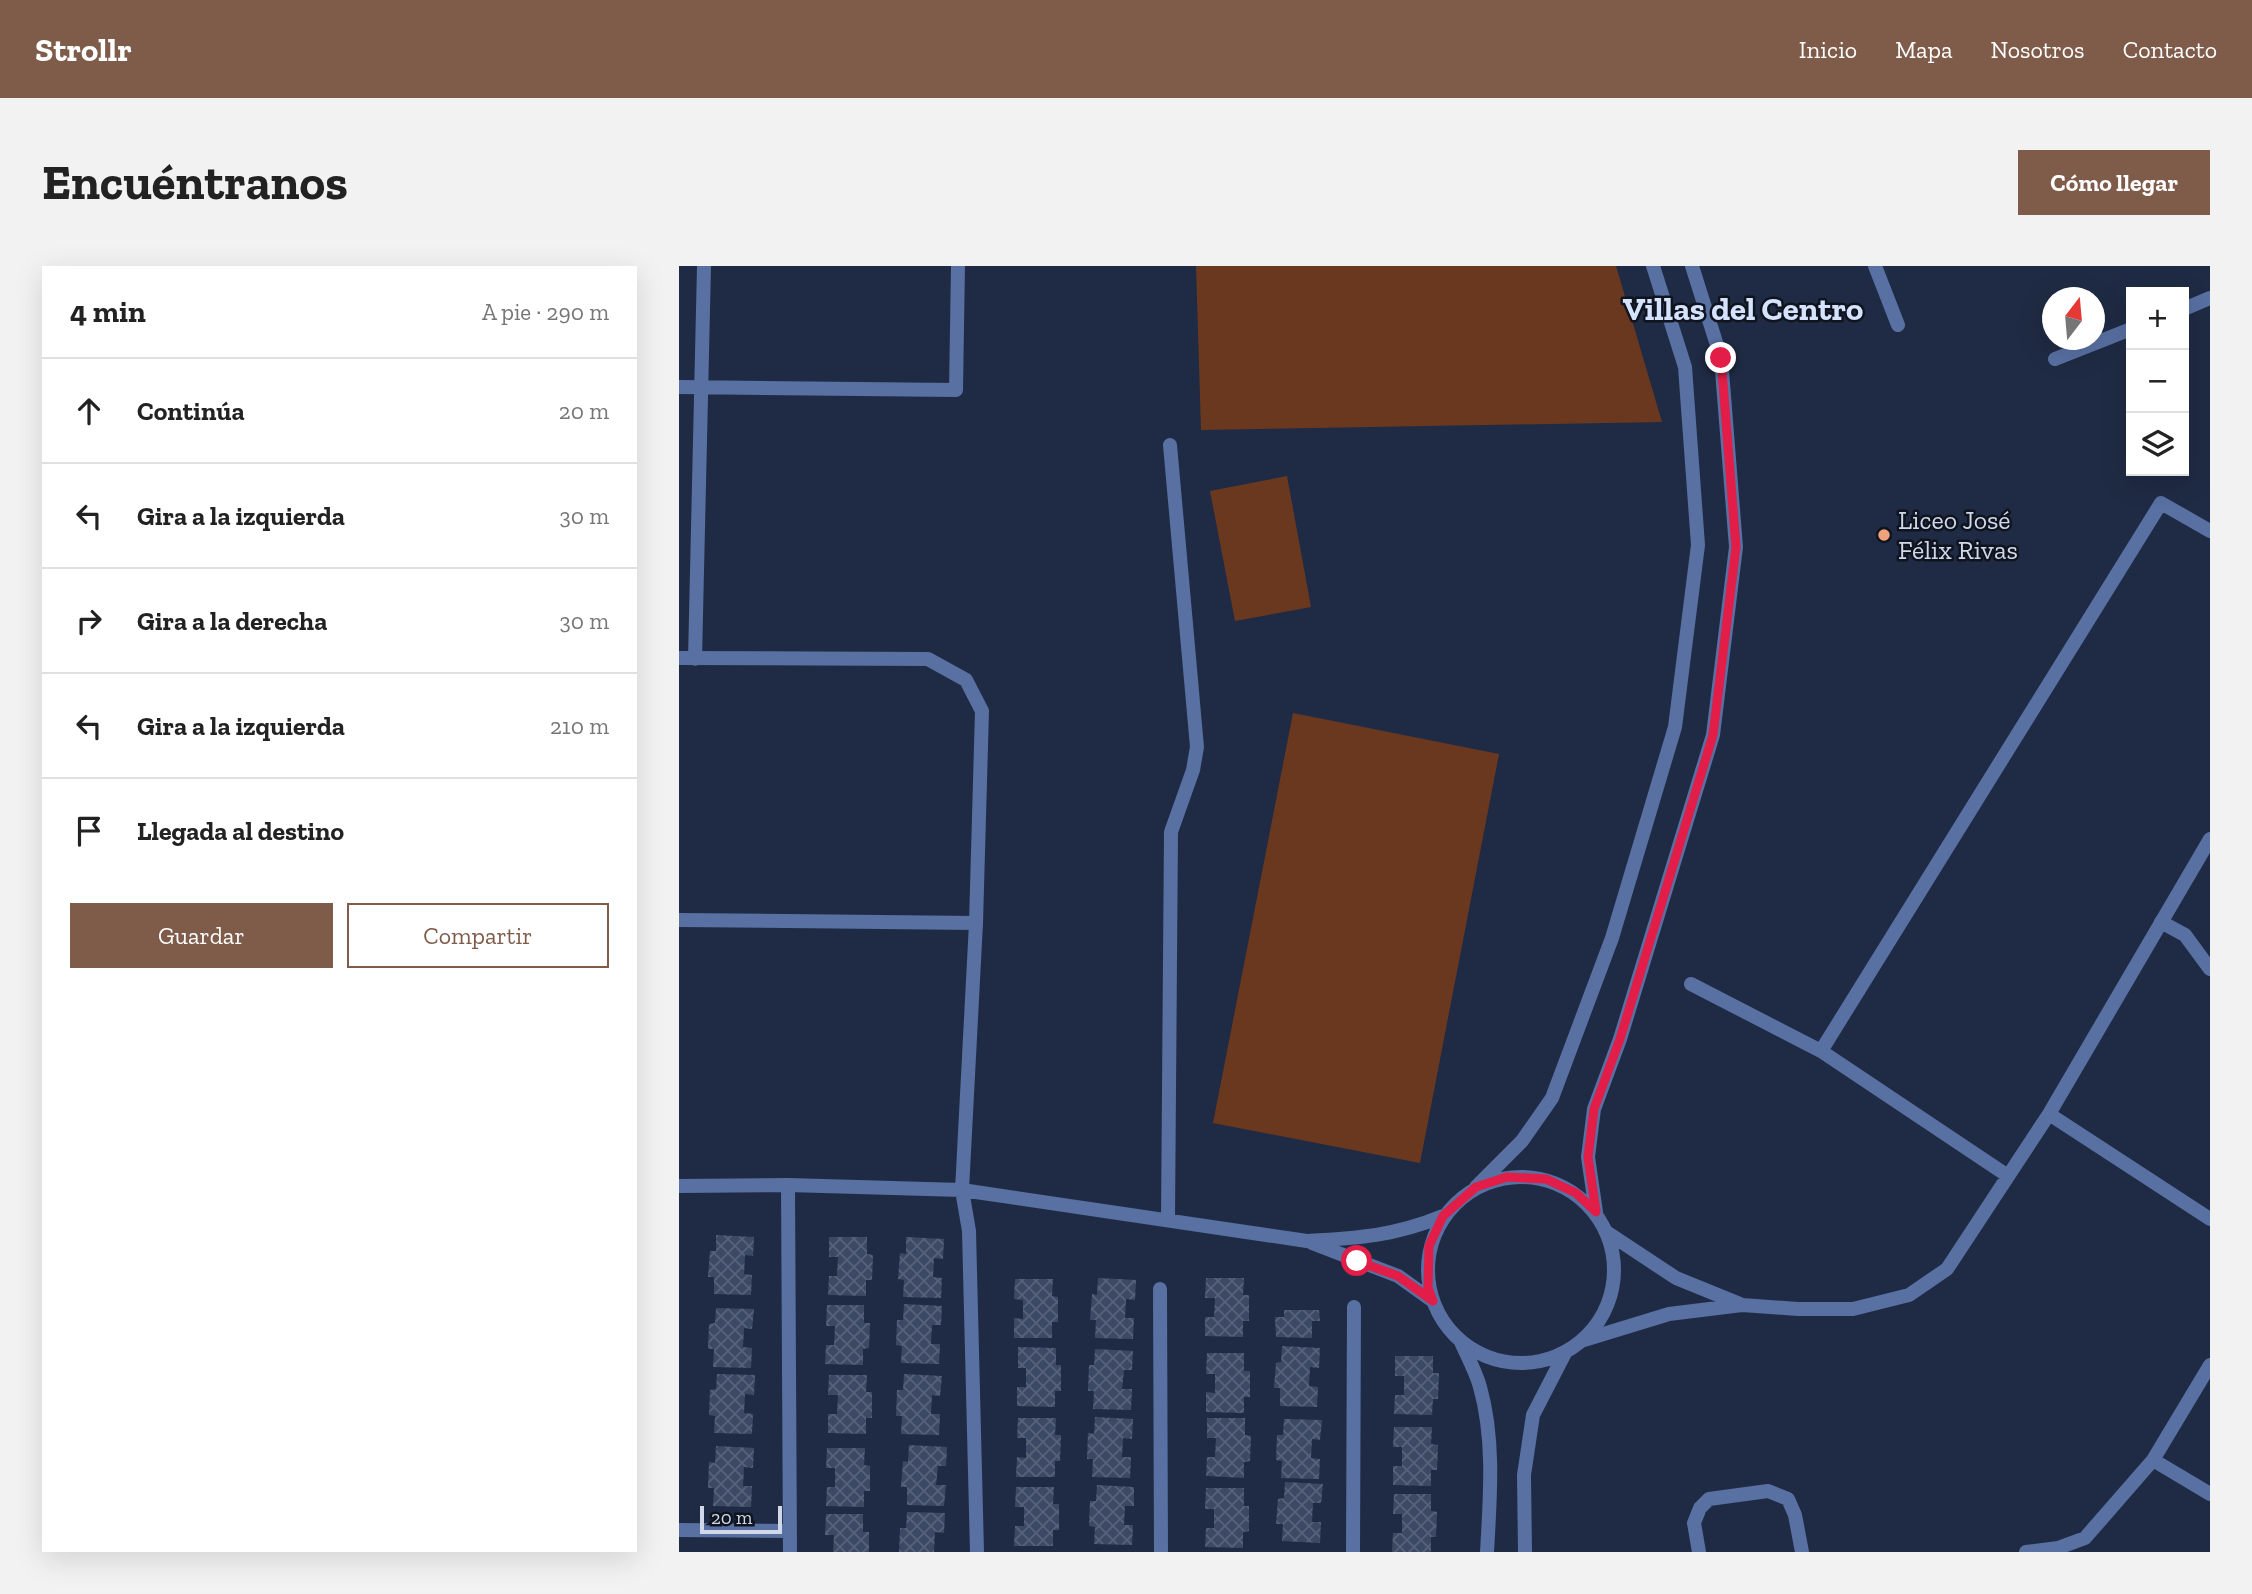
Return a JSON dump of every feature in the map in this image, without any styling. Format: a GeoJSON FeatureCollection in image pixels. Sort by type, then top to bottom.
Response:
{"type":"FeatureCollection","features":[{"type":"Feature","properties":{"kind":"street"},"geometry":{"type":"LineString","coordinates":[[695,659],[704,266]]}},
{"type":"Feature","properties":{"kind":"street"},"geometry":{"type":"LineString","coordinates":[[679,387],[956,390],[958,266]]}},
{"type":"Feature","properties":{"kind":"street"},"geometry":{"type":"LineString","coordinates":[[1307,1241],[1360,1238],[1410,1230],[1443,1216],[1476,1187],[1522,1141],[1552,1098],[1612,938],[1675,727],[1698,545],[1685,367],[1653,266]]}},
{"type":"Feature","properties":{"kind":"street"},"geometry":{"type":"LineString","coordinates":[[1443,1216],[1429,1246],[1428,1288],[1440,1319],[1476,1353],[1507,1363],[1525,1364],[1557,1357],[1584,1340],[1607,1311],[1615,1279],[1611,1241],[1596,1212],[1588,1157],[1594,1109],[1624,1026],[1713,735],[1736,547],[1721,358],[1692,266]]}},
{"type":"Feature","properties":{"kind":"street"},"geometry":{"type":"LineString","coordinates":[[1875,266],[1898,325]]}},
{"type":"Feature","properties":{"kind":"street"},"geometry":{"type":"LineString","coordinates":[[2189,307],[2210,298]]}},
{"type":"Feature","properties":{"kind":"street"},"geometry":{"type":"LineString","coordinates":[[2055,359],[2126,331]]}},
{"type":"Feature","properties":{"kind":"street"},"geometry":{"type":"LineString","coordinates":[[1168,1219],[1171,832],[1193,770],[1197,747],[1170,445]]}},
{"type":"Feature","properties":{"kind":"street"},"geometry":{"type":"LineString","coordinates":[[1821,1051],[2161,503],[2210,531]]}},
{"type":"Feature","properties":{"kind":"street"},"geometry":{"type":"LineString","coordinates":[[679,659],[928,659],[966,680],[982,711],[976,923],[963,1190],[969,1231],[977,1552]]}},
{"type":"Feature","properties":{"kind":"street"},"geometry":{"type":"LineString","coordinates":[[1584,1340],[1669,1314],[1742,1305],[1853,1309],[1909,1295],[1947,1269],[2049,1114],[2210,839]]}},
{"type":"Feature","properties":{"kind":"street"},"geometry":{"type":"LineString","coordinates":[[679,920],[976,923]]}},
{"type":"Feature","properties":{"kind":"street"},"geometry":{"type":"LineString","coordinates":[[2161,922],[2185,934],[2210,969]]}},
{"type":"Feature","properties":{"kind":"street"},"geometry":{"type":"LineString","coordinates":[[1691,984],[1821,1051],[2008,1176]]}},
{"type":"Feature","properties":{"kind":"street"},"geometry":{"type":"LineString","coordinates":[[2049,1114],[2210,1219]]}},
{"type":"Feature","properties":{"kind":"street"},"geometry":{"type":"LineString","coordinates":[[1476,1187],[1507,1177],[1546,1179],[1576,1193],[1596,1212]]}},
{"type":"Feature","properties":{"kind":"street"},"geometry":{"type":"LineString","coordinates":[[788,1185],[790,1552]]}},
{"type":"Feature","properties":{"kind":"street"},"geometry":{"type":"LineString","coordinates":[[679,1186],[788,1185],[963,1190],[1168,1219],[1307,1241],[1398,1276],[1433,1301]]}},
{"type":"Feature","properties":{"kind":"street"},"geometry":{"type":"LineString","coordinates":[[1606,1232],[1677,1279],[1742,1305]]}},
{"type":"Feature","properties":{"kind":"street"},"geometry":{"type":"LineString","coordinates":[[1160,1289],[1161,1552]]}},
{"type":"Feature","properties":{"kind":"street"},"geometry":{"type":"LineString","coordinates":[[1353,1552],[1355,1307]]}},
{"type":"Feature","properties":{"kind":"street"},"geometry":{"type":"LineString","coordinates":[[1460,1340],[1480,1386],[1486,1419],[1491,1477],[1487,1552]]}},
{"type":"Feature","properties":{"kind":"street"},"geometry":{"type":"LineString","coordinates":[[1525,1552],[1524,1475],[1534,1415],[1565,1353]]}},
{"type":"Feature","properties":{"kind":"street"},"geometry":{"type":"LineString","coordinates":[[2026,1552],[2058,1548],[2085,1538],[2153,1460],[2210,1364]]}},
{"type":"Feature","properties":{"kind":"street"},"geometry":{"type":"LineString","coordinates":[[2153,1460],[2210,1494]]}},
{"type":"Feature","properties":{"kind":"street"},"geometry":{"type":"LineString","coordinates":[[1699,1552],[1694,1524],[1700,1508],[1709,1499],[1768,1491],[1788,1499],[1795,1516],[1802,1552]]}},
{"type":"Feature","properties":{"kind":"street"},"geometry":{"type":"LineString","coordinates":[[679,1530],[790,1531]]}},
{"type":"Feature","properties":{"kind":"shaded area"},"geometry":{"type":"Polygon","coordinates":[[[1196,266],[1616,266],[1662,422],[1201,430],[1196,266]]]}},
{"type":"Feature","properties":{"kind":"shaded area"},"geometry":{"type":"Polygon","coordinates":[[[1287,476],[1311,607],[1235,621],[1210,491],[1287,476]]]}},
{"type":"Feature","properties":{"kind":"shaded area"},"geometry":{"type":"Polygon","coordinates":[[[1293,713],[1499,754],[1420,1163],[1213,1123],[1293,713]]]}},
{"type":"Feature","properties":{"kind":"building"},"geometry":{"type":"Polygon","coordinates":[[[716,1235],[754,1237],[753,1256],[745,1255],[744,1274],[752,1275],[751,1295],[714,1294],[714,1277],[708,1277],[710,1251],[716,1251],[716,1235]]]}},
{"type":"Feature","properties":{"kind":"building"},"geometry":{"type":"Polygon","coordinates":[[[829,1237],[867,1237],[867,1254],[873,1255],[872,1280],[866,1280],[866,1296],[828,1295],[829,1276],[837,1276],[838,1257],[829,1257],[829,1237]]]}},
{"type":"Feature","properties":{"kind":"building"},"geometry":{"type":"Polygon","coordinates":[[[906,1237],[944,1239],[943,1259],[934,1258],[933,1277],[942,1278],[941,1298],[903,1297],[904,1280],[898,1279],[900,1253],[906,1254],[906,1237]]]}},
{"type":"Feature","properties":{"kind":"building"},"geometry":{"type":"Polygon","coordinates":[[[1098,1278],[1136,1280],[1135,1300],[1126,1299],[1125,1318],[1134,1318],[1133,1339],[1095,1338],[1096,1320],[1090,1320],[1092,1294],[1097,1295],[1098,1278]]]}},
{"type":"Feature","properties":{"kind":"building"},"geometry":{"type":"Polygon","coordinates":[[[1206,1278],[1244,1278],[1243,1295],[1249,1295],[1249,1321],[1243,1321],[1243,1337],[1205,1336],[1205,1317],[1214,1317],[1215,1298],[1205,1298],[1206,1278]]]}},
{"type":"Feature","properties":{"kind":"building"},"geometry":{"type":"Polygon","coordinates":[[[1015,1279],[1053,1279],[1052,1296],[1058,1297],[1058,1322],[1052,1322],[1052,1338],[1014,1338],[1014,1318],[1023,1319],[1023,1300],[1014,1299],[1015,1279]]]}},
{"type":"Feature","properties":{"kind":"building"},"geometry":{"type":"Polygon","coordinates":[[[904,1304],[942,1306],[941,1325],[932,1325],[931,1344],[940,1344],[939,1364],[901,1363],[902,1346],[896,1345],[897,1320],[903,1320],[904,1304]]]}},
{"type":"Feature","properties":{"kind":"building"},"geometry":{"type":"Polygon","coordinates":[[[827,1305],[864,1305],[864,1323],[870,1323],[869,1348],[863,1349],[863,1365],[825,1364],[826,1345],[834,1345],[835,1326],[826,1326],[827,1305]]]}},
{"type":"Feature","properties":{"kind":"building"},"geometry":{"type":"Polygon","coordinates":[[[716,1308],[754,1309],[752,1329],[744,1328],[743,1347],[752,1348],[751,1368],[713,1367],[714,1349],[708,1349],[709,1324],[715,1323],[716,1308]]]}},
{"type":"Feature","properties":{"kind":"building"},"geometry":{"type":"Polygon","coordinates":[[[1284,1310],[1319,1310],[1320,1321],[1312,1321],[1312,1338],[1276,1337],[1275,1317],[1284,1317],[1284,1310]]]}},
{"type":"Feature","properties":{"kind":"building"},"geometry":{"type":"Polygon","coordinates":[[[1282,1346],[1320,1348],[1319,1368],[1310,1367],[1309,1386],[1318,1387],[1317,1407],[1280,1406],[1280,1388],[1274,1388],[1276,1363],[1281,1362],[1282,1346]]]}},
{"type":"Feature","properties":{"kind":"building"},"geometry":{"type":"Polygon","coordinates":[[[1018,1347],[1056,1348],[1056,1365],[1061,1365],[1061,1391],[1055,1391],[1055,1407],[1017,1406],[1017,1387],[1026,1387],[1026,1368],[1018,1368],[1018,1347]]]}},
{"type":"Feature","properties":{"kind":"building"},"geometry":{"type":"Polygon","coordinates":[[[1095,1349],[1133,1351],[1132,1370],[1124,1370],[1122,1389],[1132,1389],[1131,1410],[1093,1409],[1094,1391],[1088,1391],[1089,1365],[1094,1365],[1095,1349]]]}},
{"type":"Feature","properties":{"kind":"building"},"geometry":{"type":"Polygon","coordinates":[[[1207,1353],[1244,1353],[1244,1371],[1250,1371],[1250,1397],[1244,1397],[1244,1413],[1206,1412],[1206,1392],[1215,1393],[1215,1374],[1206,1374],[1207,1353]]]}},
{"type":"Feature","properties":{"kind":"building"},"geometry":{"type":"Polygon","coordinates":[[[1395,1356],[1433,1356],[1433,1373],[1439,1373],[1438,1399],[1433,1399],[1432,1415],[1394,1414],[1395,1395],[1404,1395],[1404,1376],[1395,1376],[1395,1356]]]}},
{"type":"Feature","properties":{"kind":"building"},"geometry":{"type":"Polygon","coordinates":[[[717,1374],[755,1375],[754,1395],[745,1394],[744,1413],[753,1414],[752,1434],[714,1433],[715,1416],[709,1415],[710,1390],[716,1389],[717,1374]]]}},
{"type":"Feature","properties":{"kind":"building"},"geometry":{"type":"Polygon","coordinates":[[[904,1374],[942,1376],[940,1396],[932,1395],[931,1414],[940,1414],[939,1435],[901,1434],[902,1416],[896,1416],[897,1390],[903,1390],[904,1374]]]}},
{"type":"Feature","properties":{"kind":"building"},"geometry":{"type":"Polygon","coordinates":[[[829,1375],[867,1375],[866,1392],[872,1392],[872,1418],[866,1418],[866,1434],[828,1433],[828,1414],[837,1414],[838,1395],[828,1395],[829,1375]]]}},
{"type":"Feature","properties":{"kind":"building"},"geometry":{"type":"Polygon","coordinates":[[[1095,1417],[1133,1419],[1132,1439],[1123,1438],[1122,1457],[1131,1457],[1130,1478],[1092,1477],[1093,1459],[1087,1459],[1088,1433],[1094,1434],[1095,1417]]]}},
{"type":"Feature","properties":{"kind":"building"},"geometry":{"type":"Polygon","coordinates":[[[1018,1418],[1056,1418],[1055,1435],[1061,1435],[1060,1461],[1055,1461],[1055,1477],[1016,1477],[1017,1457],[1026,1458],[1026,1438],[1017,1438],[1018,1418]]]}},
{"type":"Feature","properties":{"kind":"building"},"geometry":{"type":"Polygon","coordinates":[[[1207,1418],[1245,1418],[1245,1435],[1251,1436],[1250,1461],[1244,1462],[1244,1478],[1206,1476],[1207,1457],[1215,1457],[1216,1438],[1207,1438],[1207,1418]]]}},
{"type":"Feature","properties":{"kind":"building"},"geometry":{"type":"Polygon","coordinates":[[[1284,1419],[1322,1420],[1320,1440],[1312,1439],[1311,1458],[1320,1459],[1319,1479],[1281,1478],[1282,1461],[1276,1460],[1277,1435],[1283,1435],[1284,1419]]]}},
{"type":"Feature","properties":{"kind":"building"},"geometry":{"type":"Polygon","coordinates":[[[1394,1427],[1432,1427],[1431,1444],[1438,1445],[1437,1470],[1431,1470],[1431,1486],[1393,1485],[1393,1466],[1402,1466],[1402,1447],[1393,1447],[1394,1427]]]}},
{"type":"Feature","properties":{"kind":"building"},"geometry":{"type":"Polygon","coordinates":[[[909,1445],[947,1447],[946,1466],[938,1466],[936,1485],[946,1485],[944,1506],[907,1505],[907,1487],[901,1487],[903,1461],[908,1462],[909,1445]]]}},
{"type":"Feature","properties":{"kind":"building"},"geometry":{"type":"Polygon","coordinates":[[[716,1446],[754,1448],[753,1468],[744,1467],[743,1486],[752,1486],[751,1507],[713,1506],[714,1488],[708,1488],[709,1462],[715,1463],[716,1446]]]}},
{"type":"Feature","properties":{"kind":"building"},"geometry":{"type":"Polygon","coordinates":[[[827,1448],[865,1448],[864,1465],[870,1466],[870,1491],[864,1491],[864,1507],[826,1506],[827,1487],[835,1487],[835,1468],[826,1468],[827,1448]]]}},
{"type":"Feature","properties":{"kind":"building"},"geometry":{"type":"Polygon","coordinates":[[[1285,1482],[1323,1484],[1321,1503],[1313,1503],[1312,1522],[1321,1522],[1320,1543],[1282,1541],[1283,1524],[1276,1524],[1278,1499],[1284,1498],[1285,1482]]]}},
{"type":"Feature","properties":{"kind":"building"},"geometry":{"type":"Polygon","coordinates":[[[1097,1485],[1134,1487],[1134,1506],[1125,1506],[1124,1525],[1133,1525],[1132,1545],[1094,1544],[1095,1527],[1089,1526],[1090,1501],[1096,1501],[1097,1485]]]}},
{"type":"Feature","properties":{"kind":"building"},"geometry":{"type":"Polygon","coordinates":[[[1016,1487],[1054,1487],[1053,1504],[1059,1504],[1059,1530],[1053,1530],[1053,1546],[1014,1546],[1015,1526],[1024,1526],[1024,1507],[1015,1507],[1016,1487]]]}},
{"type":"Feature","properties":{"kind":"building"},"geometry":{"type":"Polygon","coordinates":[[[1206,1488],[1244,1488],[1244,1506],[1249,1506],[1249,1531],[1243,1532],[1243,1548],[1205,1547],[1206,1528],[1214,1528],[1214,1509],[1205,1509],[1206,1488]]]}},
{"type":"Feature","properties":{"kind":"building"},"geometry":{"type":"Polygon","coordinates":[[[1394,1494],[1431,1494],[1431,1511],[1437,1512],[1436,1537],[1431,1537],[1431,1552],[1392,1552],[1393,1533],[1402,1533],[1402,1514],[1393,1514],[1394,1494]]]}},
{"type":"Feature","properties":{"kind":"building"},"geometry":{"type":"Polygon","coordinates":[[[907,1512],[945,1513],[944,1533],[935,1532],[934,1552],[899,1552],[900,1528],[906,1528],[907,1512]]]}},
{"type":"Feature","properties":{"kind":"building"},"geometry":{"type":"Polygon","coordinates":[[[826,1514],[863,1514],[863,1532],[869,1532],[869,1552],[833,1552],[834,1535],[825,1535],[826,1514]]]}},
{"type":"Feature","properties":{"kind":"place","name":"Liceo José Félix Rivas"},"geometry":{"type":"Point","coordinates":[1884,535]}},
{"type":"Feature","properties":{"kind":"district","name":"Villas del Centro"},"geometry":{"type":"Point","coordinates":[1743,308]}},
{"type":"Feature","properties":{"kind":"route"},"geometry":{"type":"LineString","coordinates":[[1357,1261],[1398,1276],[1433,1301],[1428,1288],[1429,1246],[1443,1216],[1476,1187],[1507,1177],[1546,1179],[1576,1193],[1596,1212],[1588,1157],[1594,1109],[1620,1039],[1713,735],[1736,547],[1721,358]]}}]}
